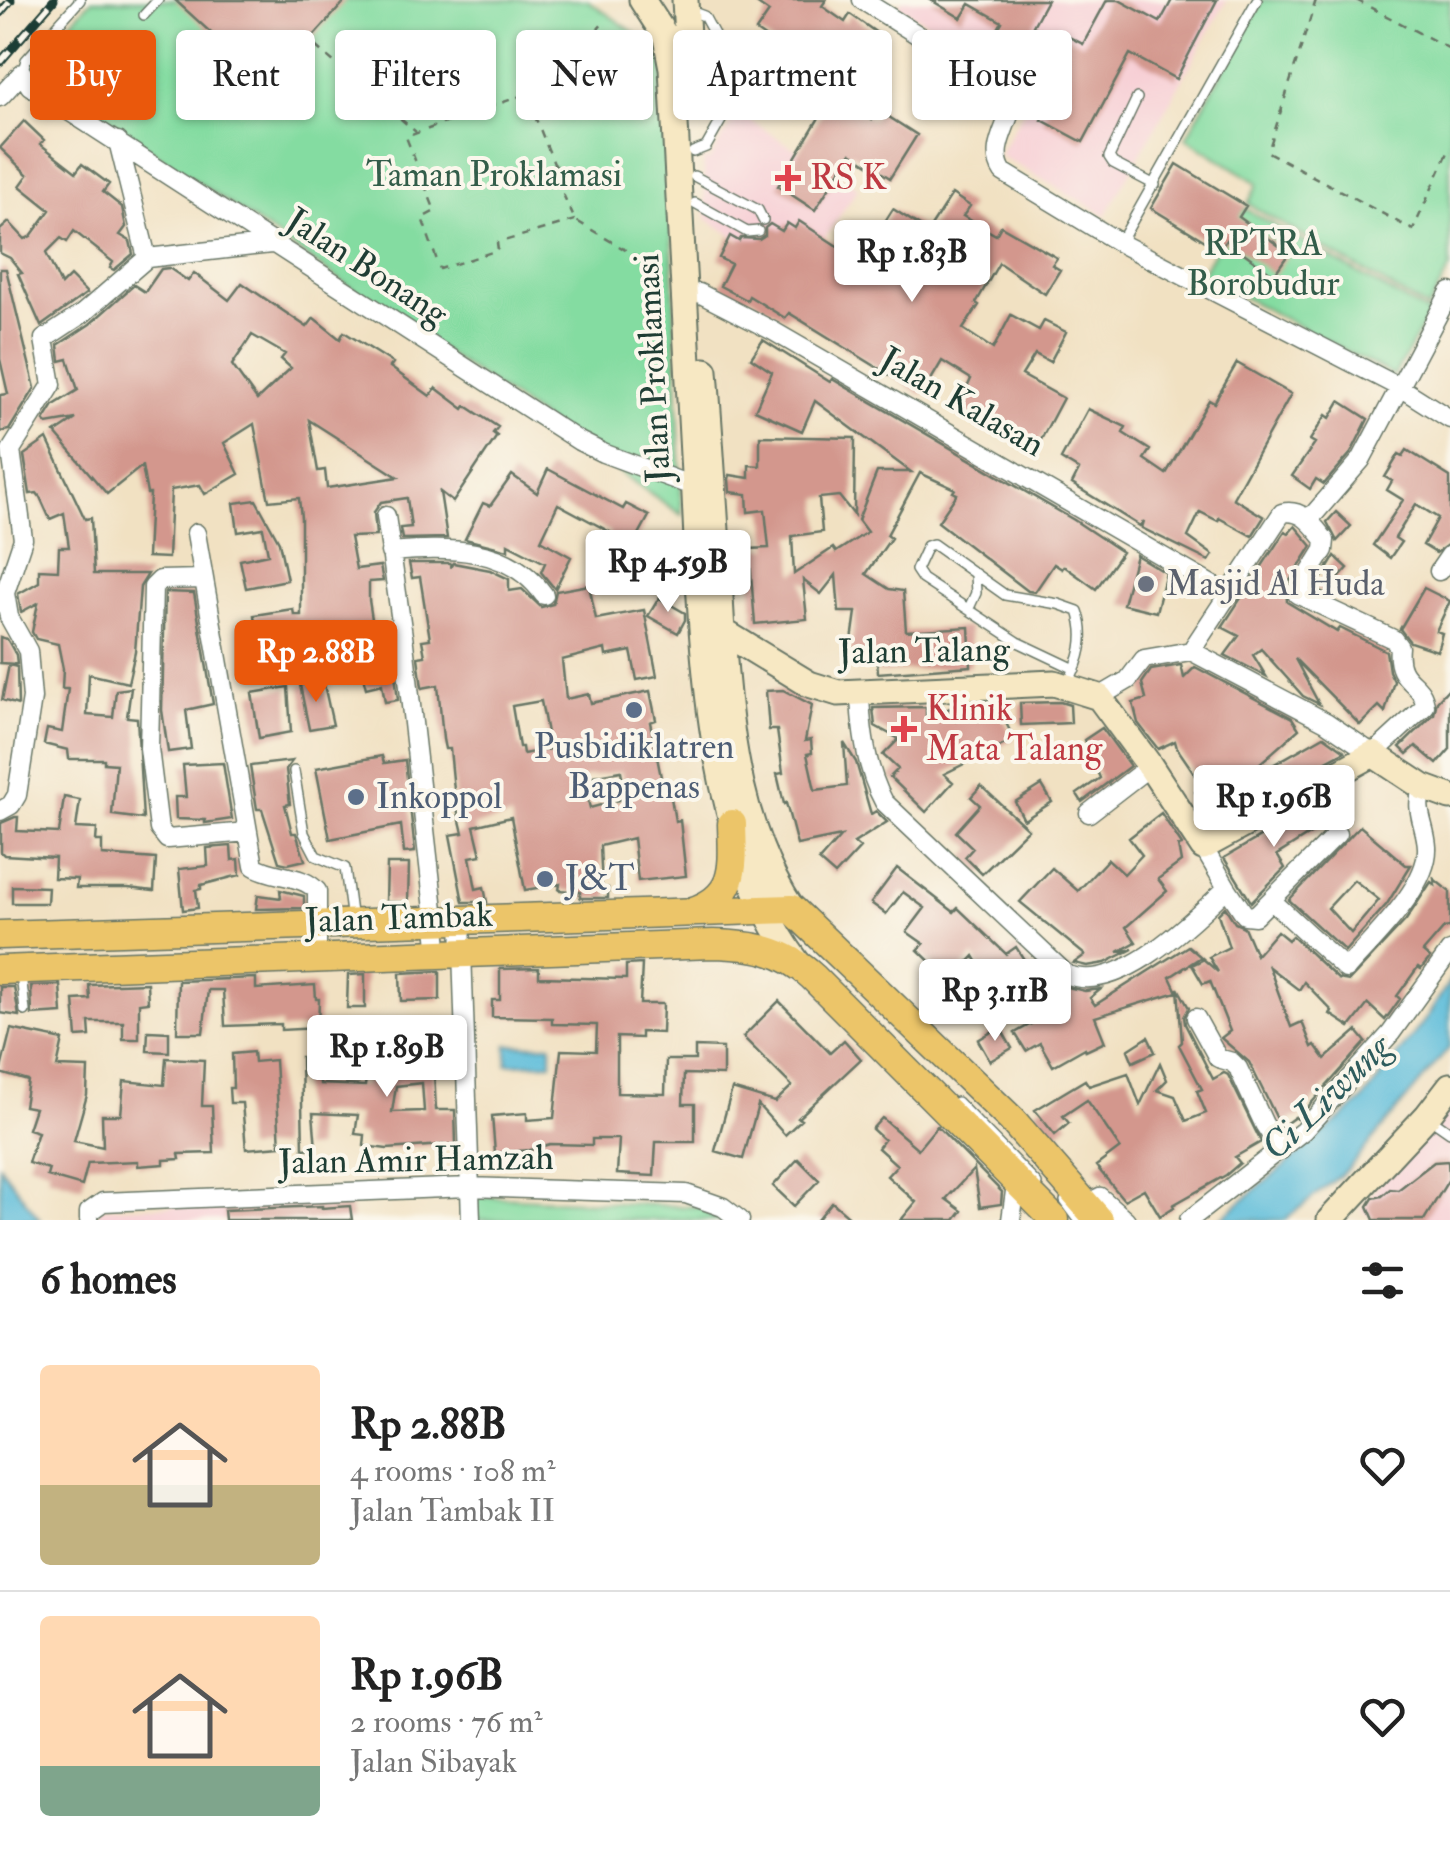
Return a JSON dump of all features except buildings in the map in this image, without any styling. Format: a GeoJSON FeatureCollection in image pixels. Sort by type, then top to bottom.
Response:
{"type":"FeatureCollection","features":[{"type":"Feature","properties":{"kind":"main road"},"geometry":{"type":"LineString","coordinates":[[649,9],[686,4]]}},
{"type":"Feature","properties":{"kind":"main road","name":"Jalan Proklamasi"},"geometry":{"type":"LineString","coordinates":[[686,4],[695,203],[691,288],[695,487],[713,630],[744,792],[784,936]]}},
{"type":"Feature","properties":{"kind":"main road","name":"Jalan Proklamasi"},"geometry":{"type":"LineString","coordinates":[[649,9],[666,37],[672,68],[691,288],[718,754],[745,866],[784,936]]}},
{"type":"Feature","properties":{"kind":"main road","name":"Jalan Talang"},"geometry":{"type":"LineString","coordinates":[[713,630],[809,684],[838,692],[1030,683],[1070,677],[1099,697]]}},
{"type":"Feature","properties":{"kind":"main road"},"geometry":{"type":"LineString","coordinates":[[1099,697],[1202,847],[1373,754],[1440,789]]}},
{"type":"Feature","properties":{"kind":"main road"},"geometry":{"type":"LineString","coordinates":[[676,919],[714,902],[728,884],[733,860],[732,824]]}},
{"type":"Feature","properties":{"kind":"main road","name":"Jalan Tambak"},"geometry":{"type":"LineString","coordinates":[[7,966],[676,919],[784,936]]}},
{"type":"Feature","properties":{"kind":"main road","name":"Jalan Tambak"},"geometry":{"type":"LineString","coordinates":[[0,935],[318,942],[362,929],[447,937],[764,948],[784,936]]}},
{"type":"Feature","properties":{"kind":"main road"},"geometry":{"type":"LineString","coordinates":[[784,936],[1016,1178],[1074,1213]]}},
{"type":"Feature","properties":{"kind":"main road"},"geometry":{"type":"LineString","coordinates":[[784,936],[1012,1120],[1074,1213]]}},
{"type":"Feature","properties":{"kind":"main road"},"geometry":{"type":"LineString","coordinates":[[1330,1220],[1450,1086]]}},
{"type":"Feature","properties":{"kind":"street"},"geometry":{"type":"LineString","coordinates":[[862,0],[1013,98],[996,150],[996,162],[1003,172],[1120,243],[1401,388],[1450,419]]}},
{"type":"Feature","properties":{"kind":"street"},"geometry":{"type":"LineString","coordinates":[[0,97],[22,73]]}},
{"type":"Feature","properties":{"kind":"street","name":"Jalan Bonang"},"geometry":{"type":"LineString","coordinates":[[22,73],[30,86],[578,440],[603,454],[695,487]]}},
{"type":"Feature","properties":{"kind":"street"},"geometry":{"type":"LineString","coordinates":[[118,140],[147,258]]}},
{"type":"Feature","properties":{"kind":"street"},"geometry":{"type":"LineString","coordinates":[[0,811],[17,795],[32,698],[28,650],[9,618],[4,593],[23,539],[11,450],[52,385],[44,339],[82,314],[147,258],[271,244]]}},
{"type":"Feature","properties":{"kind":"street","name":"Jalan Kalasan"},"geometry":{"type":"LineString","coordinates":[[691,288],[773,331],[1229,594]]}},
{"type":"Feature","properties":{"kind":"street"},"geometry":{"type":"LineString","coordinates":[[1191,651],[1284,511],[1307,517],[1314,514],[1360,460],[1450,292]]}},
{"type":"Feature","properties":{"kind":"street"},"geometry":{"type":"LineString","coordinates":[[0,504],[21,503]]}},
{"type":"Feature","properties":{"kind":"street"},"geometry":{"type":"LineString","coordinates":[[386,516],[447,937],[470,1220]]}},
{"type":"Feature","properties":{"kind":"street"},"geometry":{"type":"LineString","coordinates":[[1099,697],[1128,680],[1144,659],[1191,651],[1326,722],[1373,754],[1424,706],[1425,700],[1402,674],[1399,647],[1393,638],[1297,594],[1325,544],[1307,517]]}},
{"type":"Feature","properties":{"kind":"street"},"geometry":{"type":"LineString","coordinates":[[196,533],[254,866],[266,873],[309,882],[318,891],[318,942]]}},
{"type":"Feature","properties":{"kind":"street"},"geometry":{"type":"LineString","coordinates":[[390,552],[462,550],[492,556],[521,572],[544,596]]}},
{"type":"Feature","properties":{"kind":"street"},"geometry":{"type":"LineString","coordinates":[[1439,571],[1450,555]]}},
{"type":"Feature","properties":{"kind":"street"},"geometry":{"type":"LineString","coordinates":[[204,578],[160,580],[153,587],[149,748],[159,829],[167,839],[248,832]]}},
{"type":"Feature","properties":{"kind":"street"},"geometry":{"type":"LineString","coordinates":[[860,693],[861,722],[872,778],[884,802],[1066,974],[1094,978],[1145,957],[1172,940],[1226,888]]}},
{"type":"Feature","properties":{"kind":"street"},"geometry":{"type":"LineString","coordinates":[[1088,814],[1150,766]]}},
{"type":"Feature","properties":{"kind":"street"},"geometry":{"type":"LineString","coordinates":[[1272,901],[1346,968],[1391,918],[1425,869],[1427,845],[1418,815],[1418,798],[1440,789]]}},
{"type":"Feature","properties":{"kind":"street"},"geometry":{"type":"LineString","coordinates":[[1202,847],[1249,917],[1262,912],[1336,834]]}},
{"type":"Feature","properties":{"kind":"street"},"geometry":{"type":"LineString","coordinates":[[1190,1220],[1303,1131],[1391,1033],[1450,950]]}},
{"type":"Feature","properties":{"kind":"street"},"geometry":{"type":"LineString","coordinates":[[1196,1018],[1218,1058],[1238,1068],[1281,1150]]}},
{"type":"Feature","properties":{"kind":"street"},"geometry":{"type":"LineString","coordinates":[[1011,1220],[1016,1178]]}},
{"type":"Feature","properties":{"kind":"street","name":"Jalan Amir Hamzah"},"geometry":{"type":"LineString","coordinates":[[89,1216],[103,1202],[470,1187],[686,1194],[724,1207],[740,1220]]}},
{"type":"Feature","properties":{"kind":"street"},"geometry":{"type":"LineString","coordinates":[[1074,1213],[1100,1197],[1126,1220]]}},
{"type":"Feature","properties":{"kind":"lane"},"geometry":{"type":"LineString","coordinates":[[22,73],[26,60],[80,0]]}},
{"type":"Feature","properties":{"kind":"lane"},"geometry":{"type":"LineString","coordinates":[[144,15],[158,0]]}},
{"type":"Feature","properties":{"kind":"lane"},"geometry":{"type":"LineString","coordinates":[[1120,243],[1257,0]]}},
{"type":"Feature","properties":{"kind":"lane"},"geometry":{"type":"LineString","coordinates":[[1137,98],[1109,156],[1113,163],[1155,185]]}},
{"type":"Feature","properties":{"kind":"lane"},"geometry":{"type":"LineString","coordinates":[[693,164],[758,210],[763,220]]}},
{"type":"Feature","properties":{"kind":"lane"},"geometry":{"type":"LineString","coordinates":[[695,203],[747,232],[758,231]]}},
{"type":"Feature","properties":{"kind":"lane"},"geometry":{"type":"LineString","coordinates":[[932,544],[1005,596],[1078,611],[1086,632],[1070,677],[969,608],[922,579],[916,570],[927,546],[932,544]]}},
{"type":"Feature","properties":{"kind":"lane"},"geometry":{"type":"LineString","coordinates":[[969,608],[976,592],[975,575]]}},
{"type":"Feature","properties":{"kind":"lane"},"geometry":{"type":"LineString","coordinates":[[294,771],[304,833],[316,856],[346,868],[362,929]]}},
{"type":"Feature","properties":{"kind":"lane"},"geometry":{"type":"LineString","coordinates":[[447,937],[608,927]]}},
{"type":"Feature","properties":{"kind":"lane"},"geometry":{"type":"LineString","coordinates":[[784,936],[878,1026]]}},
{"type":"Feature","properties":{"kind":"lane"},"geometry":{"type":"LineString","coordinates":[[784,936],[1016,1139],[1052,1184]]}},
{"type":"Feature","properties":{"kind":"lane"},"geometry":{"type":"LineString","coordinates":[[0,946],[318,942]]}},
{"type":"Feature","properties":{"kind":"lane"},"geometry":{"type":"LineString","coordinates":[[7,966],[25,1011]]}},
{"type":"Feature","properties":{"kind":"lane"},"geometry":{"type":"LineString","coordinates":[[942,1088],[1074,1213]]}},
{"type":"Feature","properties":{"kind":"lane"},"geometry":{"type":"LineString","coordinates":[[1427,1116],[1450,1132]]}},
{"type":"Feature","properties":{"kind":"path"},"geometry":{"type":"LineString","coordinates":[[1316,0],[1268,152],[1413,230],[1450,148]]}},
{"type":"Feature","properties":{"kind":"path"},"geometry":{"type":"LineString","coordinates":[[1356,0],[1450,48]]}},
{"type":"Feature","properties":{"kind":"path"},"geometry":{"type":"LineString","coordinates":[[597,30],[604,22]]}},
{"type":"Feature","properties":{"kind":"path"},"geometry":{"type":"LineString","coordinates":[[315,46],[418,133]]}},
{"type":"Feature","properties":{"kind":"path"},"geometry":{"type":"LineString","coordinates":[[516,98],[406,137],[435,211],[422,218],[440,270],[498,250],[497,243],[575,220]]}},
{"type":"Feature","properties":{"kind":"path"},"geometry":{"type":"LineString","coordinates":[[538,120],[554,164],[572,173],[562,192],[575,220],[691,288]]}},
{"type":"Feature","properties":{"kind":"shaded area"},"geometry":{"type":"Polygon","coordinates":[[[902,0],[1227,0],[1106,215],[999,155],[1018,120],[1072,120],[1072,30],[940,30],[898,6],[902,0]]]}},
{"type":"Feature","properties":{"kind":"shaded area"},"geometry":{"type":"Polygon","coordinates":[[[724,120],[749,120],[858,188],[825,238],[990,347],[969,378],[706,219],[703,157],[709,161],[731,125],[724,120]]]}},
{"type":"Feature","properties":{"kind":"shaded area"},"geometry":{"type":"Polygon","coordinates":[[[1450,1101],[1450,1220],[1375,1220],[1361,1210],[1416,1132],[1450,1101]]]}},
{"type":"Feature","properties":{"kind":"shaded area"},"geometry":{"type":"Polygon","coordinates":[[[331,1202],[331,1220],[99,1220],[99,1208],[331,1202]]]}},
{"type":"Feature","properties":{"kind":"green space","name":"Taman Proklamasi"},"geometry":{"type":"Polygon","coordinates":[[[92,0],[587,0],[630,30],[516,30],[516,120],[653,120],[653,46],[665,54],[682,515],[108,120],[156,120],[156,30],[63,30],[92,0]]]}},
{"type":"Feature","properties":{"kind":"green space"},"geometry":{"type":"Polygon","coordinates":[[[1262,0],[1450,0],[1450,268],[1428,309],[1248,204],[1258,183],[1186,138],[1262,0]]]}},
{"type":"Feature","properties":{"kind":"green space","name":"RPTRA Borobudur"},"geometry":{"type":"Polygon","coordinates":[[[1240,206],[1429,314],[1394,376],[1201,275],[1240,206]]]}},
{"type":"Feature","properties":{"kind":"green space"},"geometry":{"type":"Polygon","coordinates":[[[475,1196],[700,1207],[720,1220],[474,1220],[475,1196]]]}},
{"type":"Feature","properties":{"kind":"water"},"geometry":{"type":"Polygon","coordinates":[[[1450,980],[1450,1047],[1348,1169],[1285,1220],[1219,1220],[1361,1102],[1428,1016],[1450,980]]]}},
{"type":"Feature","properties":{"kind":"water"},"geometry":{"type":"Polygon","coordinates":[[[507,1045],[551,1045],[551,1063],[507,1064],[507,1045]]]}},
{"type":"Feature","properties":{"kind":"water"},"geometry":{"type":"Polygon","coordinates":[[[0,1166],[40,1220],[0,1220],[0,1166]]]}},
{"type":"Feature","properties":{"kind":"railway"},"geometry":{"type":"LineString","coordinates":[[0,13],[11,0]]}},
{"type":"Feature","properties":{"kind":"railway"},"geometry":{"type":"LineString","coordinates":[[0,62],[54,0]]}},
{"type":"Feature","properties":{"kind":"place","name":"RS K"},"geometry":{"type":"Point","coordinates":[788,178]}},
{"type":"Feature","properties":{"kind":"place","name":"Masjid Al Huda"},"geometry":{"type":"Point","coordinates":[1146,584]}},
{"type":"Feature","properties":{"kind":"place","name":"Pusbidiklatren Bappenas"},"geometry":{"type":"Point","coordinates":[634,710]}},
{"type":"Feature","properties":{"kind":"place","name":"Klinik Mata Talang"},"geometry":{"type":"Point","coordinates":[904,729]}},
{"type":"Feature","properties":{"kind":"place","name":"Inkoppol"},"geometry":{"type":"Point","coordinates":[356,797]}},
{"type":"Feature","properties":{"kind":"place","name":"J&T"},"geometry":{"type":"Point","coordinates":[545,879]}},
{"type":"Feature","properties":{"kind":"water label","name":"Ci Liwung"},"geometry":{"type":"Point","coordinates":[1326,1097]}}]}
